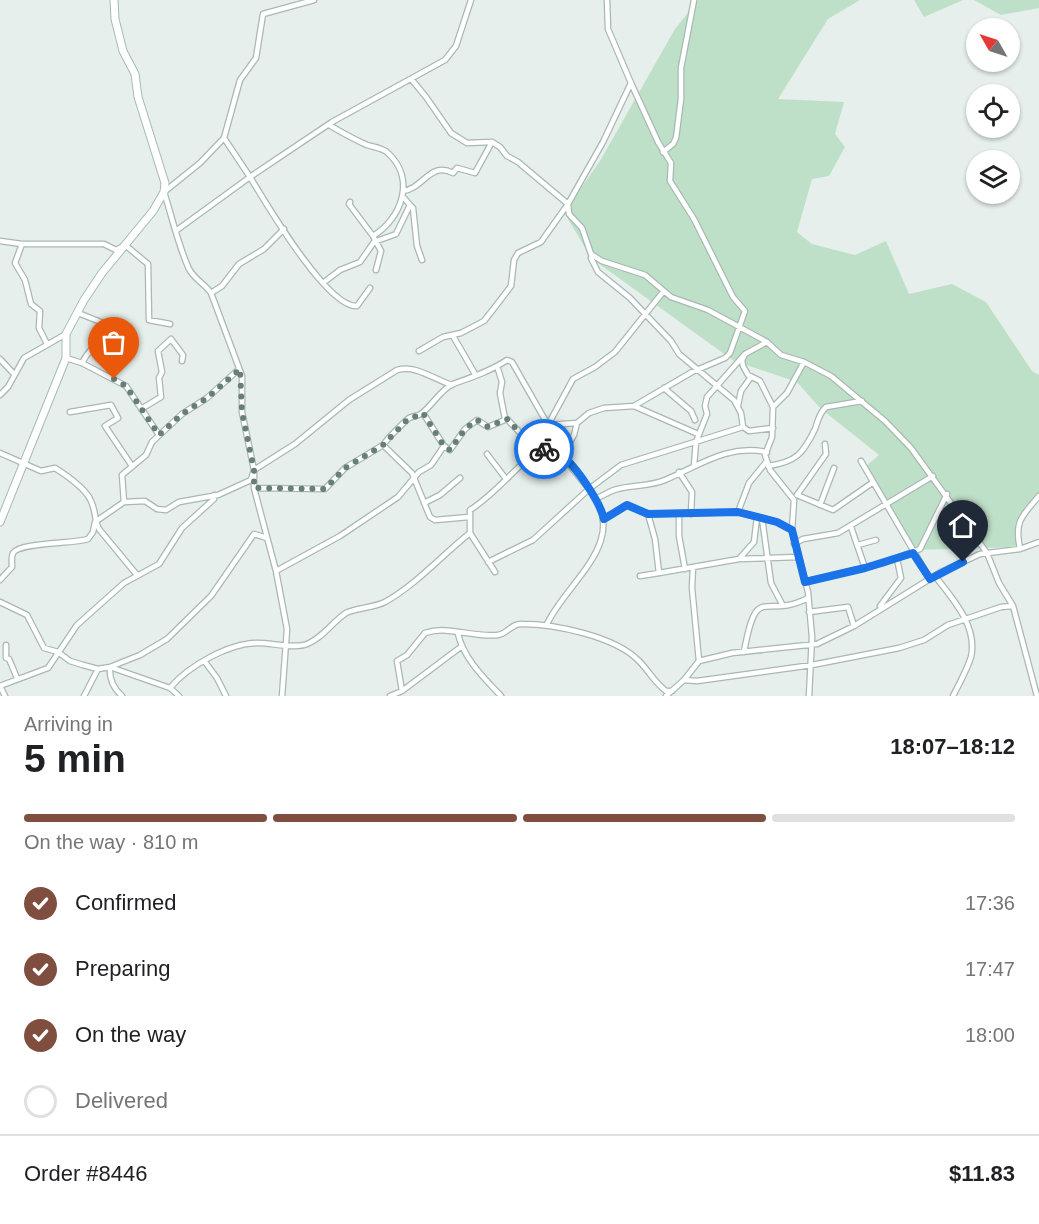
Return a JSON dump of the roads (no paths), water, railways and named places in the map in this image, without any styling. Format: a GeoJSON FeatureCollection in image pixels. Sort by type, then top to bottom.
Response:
{"type":"FeatureCollection","features":[{"type":"Feature","properties":{"kind":"street"},"geometry":{"type":"LineString","coordinates":[[114,0],[115,19],[123,51],[135,74],[138,97],[165,183],[164,192],[189,268],[198,283],[207,287],[211,293],[240,369],[242,412],[254,470],[254,488],[276,571],[287,629],[282,696]]}},
{"type":"Feature","properties":{"kind":"street"},"geometry":{"type":"LineString","coordinates":[[0,522],[66,358],[66,334],[102,273],[153,211],[164,192],[200,163],[224,138],[240,80],[256,58],[263,14],[314,0]]}},
{"type":"Feature","properties":{"kind":"street"},"geometry":{"type":"LineString","coordinates":[[177,230],[250,177],[329,125],[393,87],[412,80],[446,60],[456,46],[471,0]]}},
{"type":"Feature","properties":{"kind":"street"},"geometry":{"type":"LineString","coordinates":[[562,456],[571,443],[577,423],[589,413],[604,408],[634,406],[700,369],[711,366],[730,353],[745,311],[733,297],[694,219],[670,181],[671,163],[663,152],[608,29],[607,0]]}},
{"type":"Feature","properties":{"kind":"street"},"geometry":{"type":"LineString","coordinates":[[663,152],[673,144],[676,138],[681,99],[681,68],[694,0]]}},
{"type":"Feature","properties":{"kind":"street"},"geometry":{"type":"LineString","coordinates":[[412,80],[450,133],[467,143],[492,142],[568,204],[569,214],[582,228],[591,254],[602,261],[645,275],[663,292],[708,310],[767,342],[782,355],[804,362],[831,376],[862,401],[911,448],[947,494],[987,553],[999,583],[1013,606],[1037,696]]}},
{"type":"Feature","properties":{"kind":"street"},"geometry":{"type":"LineString","coordinates":[[419,351],[443,337],[453,336],[483,321],[511,286],[514,260],[518,253],[541,242],[568,204],[603,142],[631,83]]}},
{"type":"Feature","properties":{"kind":"street"},"geometry":{"type":"LineString","coordinates":[[329,125],[365,144],[387,152],[399,168],[404,198],[413,208],[417,246],[422,260]]}},
{"type":"Feature","properties":{"kind":"street"},"geometry":{"type":"LineString","coordinates":[[224,138],[325,289],[350,307],[357,306],[370,288]]}},
{"type":"Feature","properties":{"kind":"street"},"geometry":{"type":"LineString","coordinates":[[403,191],[410,190],[437,169],[445,169],[453,173],[457,168],[475,173],[492,142]]}},
{"type":"Feature","properties":{"kind":"street"},"geometry":{"type":"LineString","coordinates":[[323,283],[340,270],[360,262],[374,239],[392,219],[404,198]]}},
{"type":"Feature","properties":{"kind":"street"},"geometry":{"type":"LineString","coordinates":[[350,202],[349,204],[374,239],[381,257],[376,270]]}},
{"type":"Feature","properties":{"kind":"street"},"geometry":{"type":"LineString","coordinates":[[374,239],[396,234],[410,205]]}},
{"type":"Feature","properties":{"kind":"street"},"geometry":{"type":"LineString","coordinates":[[211,293],[222,286],[239,264],[264,249],[284,229]]}},
{"type":"Feature","properties":{"kind":"street"},"geometry":{"type":"LineString","coordinates":[[0,241],[22,244],[104,244],[116,249],[125,246]]}},
{"type":"Feature","properties":{"kind":"street"},"geometry":{"type":"LineString","coordinates":[[22,244],[15,263],[25,280],[31,304],[40,311],[39,328],[47,344]]}},
{"type":"Feature","properties":{"kind":"street"},"geometry":{"type":"LineString","coordinates":[[125,246],[148,264],[149,320],[170,324]]}},
{"type":"Feature","properties":{"kind":"street"},"geometry":{"type":"LineString","coordinates":[[591,258],[598,272],[644,313],[679,354],[700,369],[738,405]]}},
{"type":"Feature","properties":{"kind":"street"},"geometry":{"type":"LineString","coordinates":[[495,572],[470,532],[470,510],[490,496],[514,469],[541,448],[542,436],[573,379],[596,367],[615,352],[663,292]]}},
{"type":"Feature","properties":{"kind":"street"},"geometry":{"type":"LineString","coordinates":[[78,313],[116,328],[110,337],[94,345],[82,363]]}},
{"type":"Feature","properties":{"kind":"street"},"geometry":{"type":"LineString","coordinates":[[0,395],[8,387],[24,358],[66,334]]}},
{"type":"Feature","properties":{"kind":"street"},"geometry":{"type":"LineString","coordinates":[[453,336],[475,374]]}},
{"type":"Feature","properties":{"kind":"street"},"geometry":{"type":"LineString","coordinates":[[141,409],[161,397],[159,378],[162,372],[158,351],[171,339],[183,355],[182,361]]}},
{"type":"Feature","properties":{"kind":"street"},"geometry":{"type":"LineString","coordinates":[[694,465],[698,434],[707,414],[705,400],[745,354],[767,342]]}},
{"type":"Feature","properties":{"kind":"street"},"geometry":{"type":"LineString","coordinates":[[745,354],[742,360],[743,366],[751,377],[764,387],[773,407],[773,428],[766,452],[768,464],[796,498],[833,510],[872,483]]}},
{"type":"Feature","properties":{"kind":"street"},"geometry":{"type":"LineString","coordinates":[[66,358],[82,363],[126,386],[159,435]]}},
{"type":"Feature","properties":{"kind":"street"},"geometry":{"type":"LineString","coordinates":[[0,359],[14,374]]}},
{"type":"Feature","properties":{"kind":"street"},"geometry":{"type":"LineString","coordinates":[[94,522],[124,502],[145,501],[157,509],[166,510],[179,502],[214,495],[250,480],[254,470],[285,451],[349,400],[397,370],[405,368],[430,374],[441,382],[460,384],[475,374],[498,369],[507,360],[512,362],[548,425]]}},
{"type":"Feature","properties":{"kind":"street"},"geometry":{"type":"LineString","coordinates":[[773,407],[787,393],[804,362]]}},
{"type":"Feature","properties":{"kind":"street"},"geometry":{"type":"LineString","coordinates":[[124,502],[122,475],[146,455],[159,435],[182,414],[207,398],[240,369]]}},
{"type":"Feature","properties":{"kind":"street"},"geometry":{"type":"LineString","coordinates":[[498,369],[502,382],[500,393],[505,419],[541,448],[562,456],[597,498],[604,519],[604,534],[599,547],[575,585],[553,611],[547,624]]}},
{"type":"Feature","properties":{"kind":"street"},"geometry":{"type":"LineString","coordinates":[[743,428],[738,405],[741,391],[751,377]]}},
{"type":"Feature","properties":{"kind":"street"},"geometry":{"type":"LineString","coordinates":[[254,488],[325,489],[345,468],[383,445],[407,420],[423,413],[431,401],[452,384]]}},
{"type":"Feature","properties":{"kind":"street"},"geometry":{"type":"LineString","coordinates":[[664,388],[691,411],[695,420],[703,424]]}},
{"type":"Feature","properties":{"kind":"street"},"geometry":{"type":"LineString","coordinates":[[738,512],[749,483],[768,464],[791,463],[796,459],[826,407],[862,401]]}},
{"type":"Feature","properties":{"kind":"street"},"geometry":{"type":"LineString","coordinates":[[70,412],[111,405],[118,418],[105,426],[132,466]]}},
{"type":"Feature","properties":{"kind":"street"},"geometry":{"type":"LineString","coordinates":[[634,406],[698,434]]}},
{"type":"Feature","properties":{"kind":"street"},"geometry":{"type":"LineString","coordinates":[[423,413],[444,446],[450,450],[465,429],[477,420],[488,427],[505,419]]}},
{"type":"Feature","properties":{"kind":"street"},"geometry":{"type":"LineString","coordinates":[[682,428],[695,420]]}},
{"type":"Feature","properties":{"kind":"street"},"geometry":{"type":"LineString","coordinates":[[548,425],[577,423]]}},
{"type":"Feature","properties":{"kind":"street"},"geometry":{"type":"LineString","coordinates":[[488,562],[533,540],[589,489],[621,465],[743,428],[750,431],[773,428]]}},
{"type":"Feature","properties":{"kind":"street"},"geometry":{"type":"LineString","coordinates":[[809,696],[812,664],[808,598],[792,530],[796,498],[826,454],[825,444]]}},
{"type":"Feature","properties":{"kind":"street"},"geometry":{"type":"LineString","coordinates":[[383,445],[412,473],[430,517],[435,520],[469,517]]}},
{"type":"Feature","properties":{"kind":"street"},"geometry":{"type":"LineString","coordinates":[[276,571],[378,512],[431,465],[444,446]]}},
{"type":"Feature","properties":{"kind":"street"},"geometry":{"type":"LineString","coordinates":[[597,498],[617,489],[667,480],[679,472],[720,454],[747,450],[766,452]]}},
{"type":"Feature","properties":{"kind":"street"},"geometry":{"type":"LineString","coordinates":[[0,453],[41,471],[55,468],[62,472],[91,499],[94,522],[93,532],[82,541],[34,545],[17,550],[12,556],[12,567],[0,580]]}},
{"type":"Feature","properties":{"kind":"street"},"geometry":{"type":"LineString","coordinates":[[487,454],[506,479]]}},
{"type":"Feature","properties":{"kind":"street"},"geometry":{"type":"LineString","coordinates":[[861,461],[913,553],[932,578],[955,601],[970,631],[971,655],[953,696]]}},
{"type":"Feature","properties":{"kind":"street"},"geometry":{"type":"LineString","coordinates":[[820,505],[834,468]]}},
{"type":"Feature","properties":{"kind":"street"},"geometry":{"type":"LineString","coordinates":[[679,472],[692,492],[691,514]]}},
{"type":"Feature","properties":{"kind":"street"},"geometry":{"type":"LineString","coordinates":[[794,544],[803,539],[838,533],[933,476]]}},
{"type":"Feature","properties":{"kind":"street"},"geometry":{"type":"LineString","coordinates":[[424,503],[440,495],[460,478]]}},
{"type":"Feature","properties":{"kind":"street"},"geometry":{"type":"LineString","coordinates":[[805,582],[897,559],[920,549],[947,494]]}},
{"type":"Feature","properties":{"kind":"street"},"geometry":{"type":"LineString","coordinates":[[4,696],[0,686],[48,668],[77,625],[124,583],[159,564],[173,539],[214,499],[214,495]]}},
{"type":"Feature","properties":{"kind":"street"},"geometry":{"type":"LineString","coordinates":[[1020,549],[1016,533],[1018,522],[1039,496]]}},
{"type":"Feature","properties":{"kind":"street"},"geometry":{"type":"LineString","coordinates":[[604,519],[627,505],[648,514],[738,512],[777,522],[792,530]]}},
{"type":"Feature","properties":{"kind":"street"},"geometry":{"type":"LineString","coordinates":[[648,514],[655,539],[659,573]]}},
{"type":"Feature","properties":{"kind":"street"},"geometry":{"type":"LineString","coordinates":[[679,515],[679,536],[685,569]]}},
{"type":"Feature","properties":{"kind":"street"},"geometry":{"type":"LineString","coordinates":[[760,518],[771,584],[782,604]]}},
{"type":"Feature","properties":{"kind":"street"},"geometry":{"type":"LineString","coordinates":[[739,559],[754,542],[760,518]]}},
{"type":"Feature","properties":{"kind":"street"},"geometry":{"type":"LineString","coordinates":[[94,522],[137,575]]}},
{"type":"Feature","properties":{"kind":"street"},"geometry":{"type":"LineString","coordinates":[[850,527],[865,568]]}},
{"type":"Feature","properties":{"kind":"street"},"geometry":{"type":"LineString","coordinates":[[170,688],[205,662],[254,644],[281,643],[287,646],[309,644],[346,612],[362,610],[386,602],[432,567],[441,555],[470,532]]}},
{"type":"Feature","properties":{"kind":"street"},"geometry":{"type":"LineString","coordinates":[[0,602],[22,611],[30,619],[44,648],[58,652],[70,661],[98,669],[140,655],[167,639],[211,596],[254,534],[267,538]]}},
{"type":"Feature","properties":{"kind":"street"},"geometry":{"type":"LineString","coordinates":[[858,545],[876,540]]}},
{"type":"Feature","properties":{"kind":"street"},"geometry":{"type":"LineString","coordinates":[[666,696],[684,680],[699,661],[744,652],[811,645],[854,626],[878,609],[932,578],[980,554],[1020,549],[1039,542]]}},
{"type":"Feature","properties":{"kind":"street"},"geometry":{"type":"LineString","coordinates":[[640,576],[739,559],[765,556],[798,557]]}},
{"type":"Feature","properties":{"kind":"street"},"geometry":{"type":"LineString","coordinates":[[878,609],[901,578],[897,559]]}},
{"type":"Feature","properties":{"kind":"street"},"geometry":{"type":"LineString","coordinates":[[693,567],[692,588],[699,661]]}},
{"type":"Feature","properties":{"kind":"street"},"geometry":{"type":"LineString","coordinates":[[744,652],[753,614],[761,606],[795,605],[808,598]]}},
{"type":"Feature","properties":{"kind":"street"},"geometry":{"type":"LineString","coordinates":[[684,680],[697,681],[812,664],[899,648],[924,640],[948,625],[1001,607],[1013,606]]}},
{"type":"Feature","properties":{"kind":"street"},"geometry":{"type":"LineString","coordinates":[[809,612],[848,607],[854,626]]}},
{"type":"Feature","properties":{"kind":"street"},"geometry":{"type":"LineString","coordinates":[[402,691],[397,661],[407,655],[425,633],[449,629],[460,633],[500,635],[515,624],[547,624],[586,634],[626,652],[638,660],[659,686],[666,691],[672,691]]}},
{"type":"Feature","properties":{"kind":"street"},"geometry":{"type":"LineString","coordinates":[[460,633],[458,634],[462,646],[473,666],[501,696]]}},
{"type":"Feature","properties":{"kind":"street"},"geometry":{"type":"LineString","coordinates":[[6,645],[6,658],[9,659],[17,678]]}},
{"type":"Feature","properties":{"kind":"street"},"geometry":{"type":"LineString","coordinates":[[390,696],[402,691],[462,646]]}},
{"type":"Feature","properties":{"kind":"street"},"geometry":{"type":"LineString","coordinates":[[205,662],[217,678],[226,696]]}},
{"type":"Feature","properties":{"kind":"street"},"geometry":{"type":"LineString","coordinates":[[110,666],[170,688],[179,696]]}},
{"type":"Feature","properties":{"kind":"street"},"geometry":{"type":"LineString","coordinates":[[110,666],[114,689],[122,696]]}},
{"type":"Feature","properties":{"kind":"street"},"geometry":{"type":"LineString","coordinates":[[84,696],[98,669]]}},
{"type":"Feature","properties":{"kind":"street"},"geometry":{"type":"LineString","coordinates":[[110,696],[114,689]]}}]}
